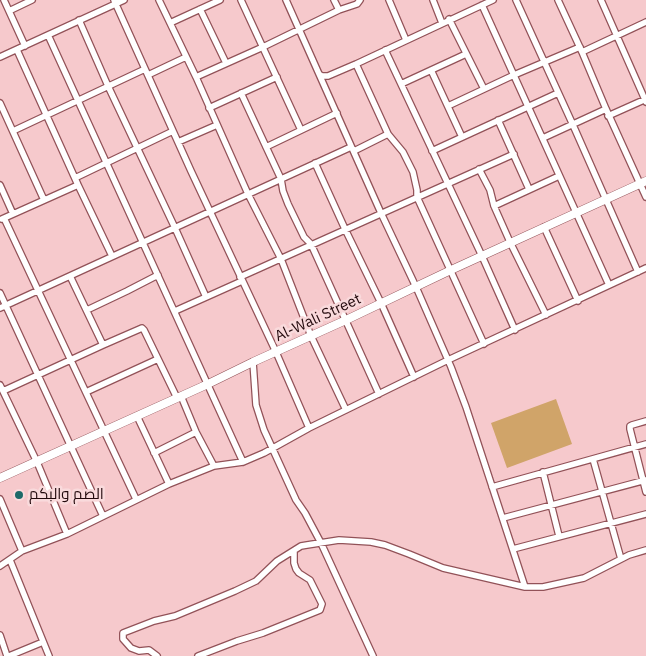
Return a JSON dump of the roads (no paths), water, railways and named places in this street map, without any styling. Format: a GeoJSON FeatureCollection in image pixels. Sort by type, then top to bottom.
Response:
{"type":"FeatureCollection","features":[{"type":"Feature","properties":{"kind":"main road","name":"Al-Wali Street"},"geometry":{"type":"LineString","coordinates":[[0,478],[208,384],[510,242],[643,182]]}},
{"type":"Feature","properties":{"kind":"street"},"geometry":{"type":"LineString","coordinates":[[4,0],[25,46]]}},
{"type":"Feature","properties":{"kind":"street"},"geometry":{"type":"LineString","coordinates":[[9,11],[32,0]]}},
{"type":"Feature","properties":{"kind":"street"},"geometry":{"type":"LineString","coordinates":[[0,57],[115,2],[124,0]]}},
{"type":"Feature","properties":{"kind":"street"},"geometry":{"type":"LineString","coordinates":[[159,0],[196,77],[248,194],[281,259],[311,336],[346,410]]}},
{"type":"Feature","properties":{"kind":"street"},"geometry":{"type":"LineString","coordinates":[[170,23],[220,0]]}},
{"type":"Feature","properties":{"kind":"street"},"geometry":{"type":"LineString","coordinates":[[241,0],[301,130]]}},
{"type":"Feature","properties":{"kind":"street"},"geometry":{"type":"LineString","coordinates":[[286,0],[448,360],[466,407],[525,587]]}},
{"type":"Feature","properties":{"kind":"street"},"geometry":{"type":"LineString","coordinates":[[334,0],[339,10]]}},
{"type":"Feature","properties":{"kind":"street"},"geometry":{"type":"LineString","coordinates":[[196,77],[339,10],[357,4],[360,0]]}},
{"type":"Feature","properties":{"kind":"street"},"geometry":{"type":"LineString","coordinates":[[389,0],[406,40]]}},
{"type":"Feature","properties":{"kind":"street"},"geometry":{"type":"LineString","coordinates":[[432,0],[442,22]]}},
{"type":"Feature","properties":{"kind":"street"},"geometry":{"type":"LineString","coordinates":[[319,74],[328,76],[493,0]]}},
{"type":"Feature","properties":{"kind":"street"},"geometry":{"type":"LineString","coordinates":[[516,0],[638,272]]}},
{"type":"Feature","properties":{"kind":"street"},"geometry":{"type":"LineString","coordinates":[[558,0],[581,49],[608,116],[643,182],[646,196]]}},
{"type":"Feature","properties":{"kind":"street"},"geometry":{"type":"LineString","coordinates":[[604,1],[617,36],[646,100],[608,116]]}},
{"type":"Feature","properties":{"kind":"street"},"geometry":{"type":"LineString","coordinates":[[115,2],[309,428]]}},
{"type":"Feature","properties":{"kind":"street"},"geometry":{"type":"LineString","coordinates":[[482,5],[609,285]]}},
{"type":"Feature","properties":{"kind":"street"},"geometry":{"type":"LineString","coordinates":[[200,9],[226,63]]}},
{"type":"Feature","properties":{"kind":"street"},"geometry":{"type":"LineString","coordinates":[[79,20],[206,297]]}},
{"type":"Feature","properties":{"kind":"street"},"geometry":{"type":"LineString","coordinates":[[449,20],[484,89]]}},
{"type":"Feature","properties":{"kind":"street"},"geometry":{"type":"LineString","coordinates":[[448,106],[544,62],[617,36],[646,22]]}},
{"type":"Feature","properties":{"kind":"street"},"geometry":{"type":"LineString","coordinates":[[48,35],[243,462]]}},
{"type":"Feature","properties":{"kind":"street"},"geometry":{"type":"LineString","coordinates":[[16,50],[112,256]]}},
{"type":"Feature","properties":{"kind":"street"},"geometry":{"type":"LineString","coordinates":[[385,50],[515,330]]}},
{"type":"Feature","properties":{"kind":"street"},"geometry":{"type":"LineString","coordinates":[[401,84],[466,54]]}},
{"type":"Feature","properties":{"kind":"street"},"geometry":{"type":"LineString","coordinates":[[148,75],[186,57]]}},
{"type":"Feature","properties":{"kind":"street"},"geometry":{"type":"LineString","coordinates":[[356,64],[388,134],[403,152],[408,162],[418,190],[417,197],[484,344]]}},
{"type":"Feature","properties":{"kind":"street"},"geometry":{"type":"LineString","coordinates":[[13,131],[145,69]]}},
{"type":"Feature","properties":{"kind":"street"},"geometry":{"type":"LineString","coordinates":[[431,70],[462,137]]}},
{"type":"Feature","properties":{"kind":"street"},"geometry":{"type":"LineString","coordinates":[[209,108],[277,77]]}},
{"type":"Feature","properties":{"kind":"street"},"geometry":{"type":"LineString","coordinates":[[241,93],[281,179],[283,192],[288,204],[304,237],[311,244],[379,394]]}},
{"type":"Feature","properties":{"kind":"street"},"geometry":{"type":"LineString","coordinates":[[432,151],[558,93]]}},
{"type":"Feature","properties":{"kind":"street"},"geometry":{"type":"LineString","coordinates":[[0,103],[44,200]]}},
{"type":"Feature","properties":{"kind":"street"},"geometry":{"type":"LineString","coordinates":[[543,138],[606,109]]}},
{"type":"Feature","properties":{"kind":"street"},"geometry":{"type":"LineString","coordinates":[[266,147],[337,114]]}},
{"type":"Feature","properties":{"kind":"street"},"geometry":{"type":"LineString","coordinates":[[498,120],[529,189]]}},
{"type":"Feature","properties":{"kind":"street"},"geometry":{"type":"LineString","coordinates":[[178,142],[217,125]]}},
{"type":"Feature","properties":{"kind":"street"},"geometry":{"type":"LineString","coordinates":[[75,178],[173,131]]}},
{"type":"Feature","properties":{"kind":"street"},"geometry":{"type":"LineString","coordinates":[[3,306],[315,163],[388,134]]}},
{"type":"Feature","properties":{"kind":"street"},"geometry":{"type":"LineString","coordinates":[[175,311],[311,244],[514,154]]}},
{"type":"Feature","properties":{"kind":"street"},"geometry":{"type":"LineString","coordinates":[[315,163],[414,377]]}},
{"type":"Feature","properties":{"kind":"street"},"geometry":{"type":"LineString","coordinates":[[479,169],[490,190],[494,206],[510,242],[546,315]]}},
{"type":"Feature","properties":{"kind":"street"},"geometry":{"type":"LineString","coordinates":[[494,206],[559,176]]}},
{"type":"Feature","properties":{"kind":"street"},"geometry":{"type":"LineString","coordinates":[[0,185],[13,214]]}},
{"type":"Feature","properties":{"kind":"street"},"geometry":{"type":"LineString","coordinates":[[78,185],[2,219],[38,290],[136,499]]}},
{"type":"Feature","properties":{"kind":"street"},"geometry":{"type":"LineString","coordinates":[[544,227],[578,300]]}},
{"type":"Feature","properties":{"kind":"street"},"geometry":{"type":"LineString","coordinates":[[0,566],[22,552],[68,534],[169,484],[214,466],[243,462],[264,454],[309,428],[448,360],[646,268]]}},
{"type":"Feature","properties":{"kind":"street"},"geometry":{"type":"LineString","coordinates":[[86,310],[127,292],[158,275]]}},
{"type":"Feature","properties":{"kind":"street"},"geometry":{"type":"LineString","coordinates":[[70,276],[103,344]]}},
{"type":"Feature","properties":{"kind":"street"},"geometry":{"type":"LineString","coordinates":[[0,293],[3,306],[103,516]]}},
{"type":"Feature","properties":{"kind":"street"},"geometry":{"type":"LineString","coordinates":[[68,534],[37,462],[3,400],[1,388],[142,328],[214,466]]}},
{"type":"Feature","properties":{"kind":"street"},"geometry":{"type":"LineString","coordinates":[[86,392],[158,359]]}},
{"type":"Feature","properties":{"kind":"street"},"geometry":{"type":"LineString","coordinates":[[253,362],[256,405],[264,430],[296,500],[321,543],[373,656]]}},
{"type":"Feature","properties":{"kind":"street"},"geometry":{"type":"LineString","coordinates":[[137,416],[169,484]]}},
{"type":"Feature","properties":{"kind":"street"},"geometry":{"type":"LineString","coordinates":[[646,421],[630,426],[630,434],[645,481],[646,492]]}},
{"type":"Feature","properties":{"kind":"street"},"geometry":{"type":"LineString","coordinates":[[154,453],[196,432]]}},
{"type":"Feature","properties":{"kind":"street"},"geometry":{"type":"LineString","coordinates":[[492,487],[646,444]]}},
{"type":"Feature","properties":{"kind":"street"},"geometry":{"type":"LineString","coordinates":[[593,459],[621,559]]}},
{"type":"Feature","properties":{"kind":"street"},"geometry":{"type":"LineString","coordinates":[[543,472],[559,536]]}},
{"type":"Feature","properties":{"kind":"street"},"geometry":{"type":"LineString","coordinates":[[503,518],[645,481]]}},
{"type":"Feature","properties":{"kind":"street"},"geometry":{"type":"LineString","coordinates":[[0,499],[22,552]]}},
{"type":"Feature","properties":{"kind":"street"},"geometry":{"type":"LineString","coordinates":[[513,549],[646,514]]}},
{"type":"Feature","properties":{"kind":"street"},"geometry":{"type":"LineString","coordinates":[[157,656],[150,650],[139,651],[131,648],[124,639],[123,633],[154,620],[175,616],[256,581],[277,561],[301,546],[339,540],[371,542],[385,545],[443,568],[525,587],[543,587],[584,578],[629,555],[646,550]]}},
{"type":"Feature","properties":{"kind":"street"},"geometry":{"type":"LineString","coordinates":[[198,656],[320,610],[322,604],[310,580],[296,569],[293,558],[294,551]]}},
{"type":"Feature","properties":{"kind":"street"},"geometry":{"type":"LineString","coordinates":[[10,560],[49,656]]}},
{"type":"Feature","properties":{"kind":"street"},"geometry":{"type":"LineString","coordinates":[[0,635],[8,656],[43,642]]}},
{"type":"Feature","properties":{"kind":"place","name":"الصم والبكم"},"geometry":{"type":"Point","coordinates":[19,495]}}]}
